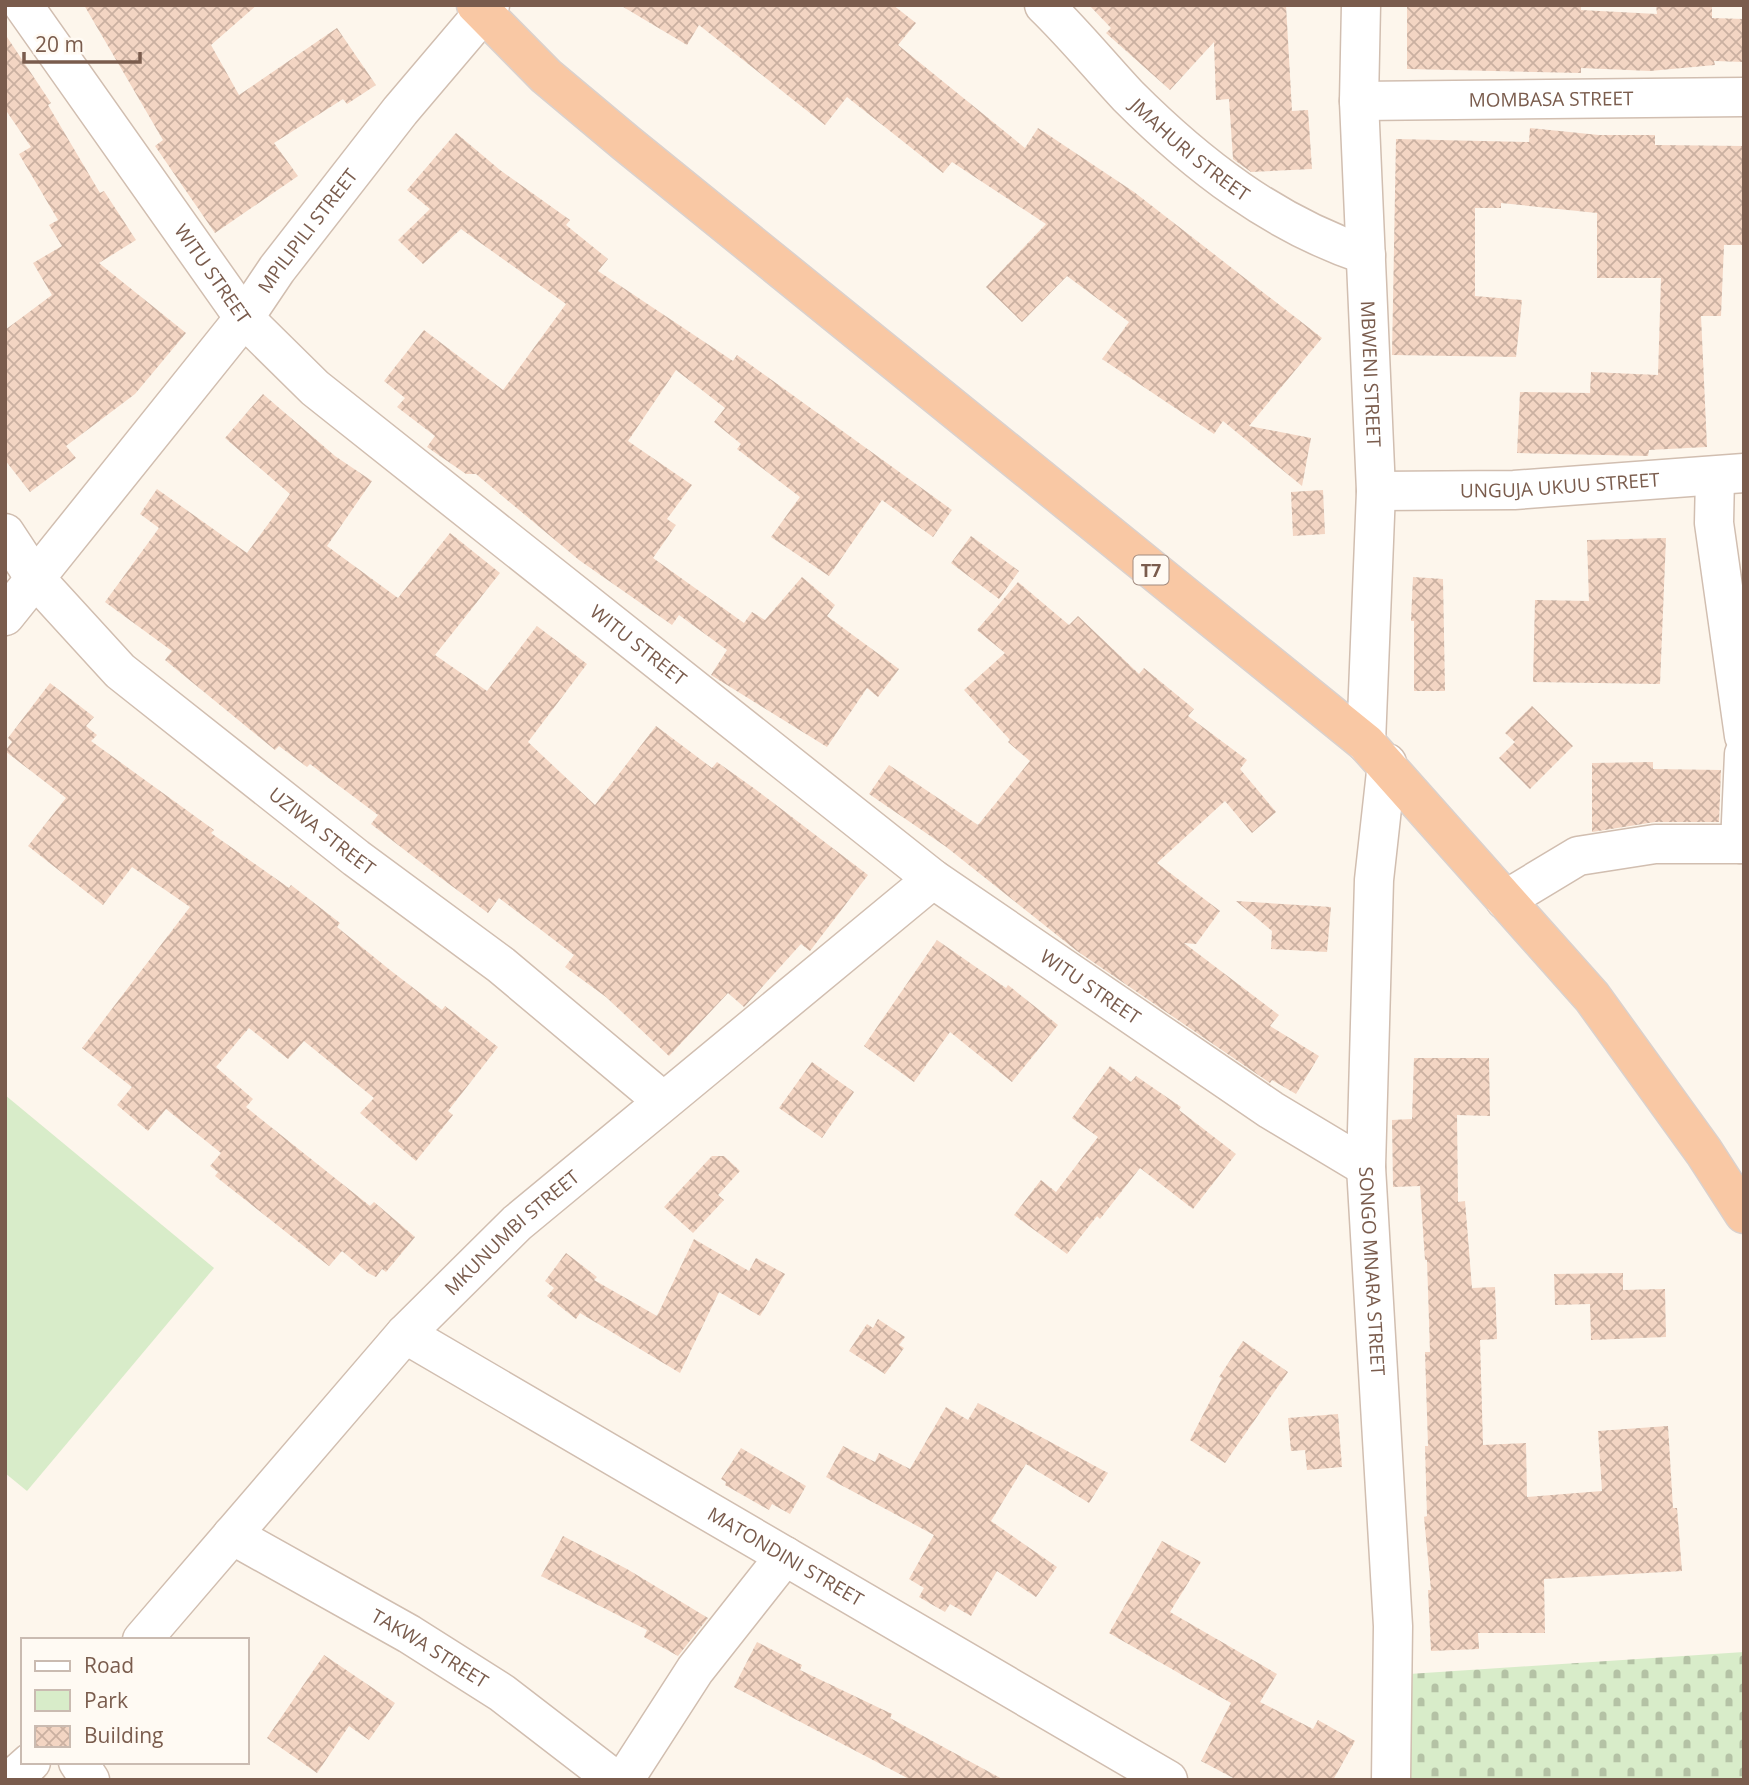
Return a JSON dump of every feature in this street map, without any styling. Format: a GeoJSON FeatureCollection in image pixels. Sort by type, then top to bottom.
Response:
{"type":"FeatureCollection","features":[{"type":"Feature","properties":{"kind":"highway","name":"T7"},"geometry":{"type":"LineString","coordinates":[[484,8],[545,76],[625,144],[1376,753],[1592,997],[1704,1152],[1744,1214]]}},
{"type":"Feature","properties":{"kind":"street","name":"WITU STREET"},"geometry":{"type":"LineString","coordinates":[[23,5],[244,318],[315,388],[551,572],[933,879],[1271,1110],[1366,1167]]}},
{"type":"Feature","properties":{"kind":"street","name":"JMAHURI STREET"},"geometry":{"type":"LineString","coordinates":[[1044,5],[1127,94],[1230,187],[1324,242],[1366,256]]}},
{"type":"Feature","properties":{"kind":"street","name":"MBWENI STREET"},"geometry":{"type":"LineString","coordinates":[[1361,5],[1359,101],[1376,491],[1376,753]]}},
{"type":"Feature","properties":{"kind":"street","name":"MPILIPILI STREET"},"geometry":{"type":"LineString","coordinates":[[5,616],[244,318],[276,269],[484,8]]}},
{"type":"Feature","properties":{"kind":"street","name":"MOMBASA STREET"},"geometry":{"type":"LineString","coordinates":[[1359,101],[1744,97]]}},
{"type":"Feature","properties":{"kind":"street","name":"UNGUJA UKUU STREET"},"geometry":{"type":"LineString","coordinates":[[1376,491],[1514,490],[1730,474]]}},
{"type":"Feature","properties":{"kind":"street"},"geometry":{"type":"LineString","coordinates":[[1730,474],[1714,523],[1744,736]]}},
{"type":"Feature","properties":{"kind":"street","name":"UZIWA STREET"},"geometry":{"type":"LineString","coordinates":[[5,533],[34,577],[120,671],[356,858],[501,965],[663,1101]]}},
{"type":"Feature","properties":{"kind":"street","name":"SONGO MNARA STREET"},"geometry":{"type":"LineString","coordinates":[[1376,753],[1366,1167],[1393,1626],[1391,1780]]}},
{"type":"Feature","properties":{"kind":"street"},"geometry":{"type":"LineString","coordinates":[[1505,900],[1578,856],[1655,844],[1742,844],[1744,754]]}},
{"type":"Feature","properties":{"kind":"street","name":"MKUNUMBI STREET"},"geometry":{"type":"LineString","coordinates":[[144,1638],[405,1334],[517,1223],[933,879]]}},
{"type":"Feature","properties":{"kind":"street","name":"MATONDINI STREET"},"geometry":{"type":"LineString","coordinates":[[405,1334],[1168,1780]]}},
{"type":"Feature","properties":{"kind":"street","name":"TAKWA STREET"},"geometry":{"type":"LineString","coordinates":[[232,1535],[409,1634],[502,1693],[615,1780]]}},
{"type":"Feature","properties":{"kind":"street"},"geometry":{"type":"LineString","coordinates":[[624,1780],[695,1670],[785,1556]]}},
{"type":"Feature","properties":{"kind":"street"},"geometry":{"type":"LineString","coordinates":[[11,1780],[28,1764]]}},
{"type":"Feature","properties":{"kind":"street"},"geometry":{"type":"LineString","coordinates":[[79,1764],[90,1780]]}},
{"type":"Feature","properties":{"kind":"green space"},"geometry":{"type":"Polygon","coordinates":[[[5,1095],[214,1268],[27,1491],[5,1473],[5,1095]]]}},
{"type":"Feature","properties":{"kind":"green space"},"geometry":{"type":"Polygon","coordinates":[[[1744,1652],[1744,1780],[1401,1780],[1394,1675],[1744,1652]]]}},
{"type":"Feature","properties":{"kind":"building"},"geometry":{"type":"Polygon","coordinates":[[[84,5],[257,5],[211,45],[239,95],[337,28],[376,85],[347,104],[343,99],[274,143],[298,176],[215,233],[155,146],[163,140],[84,5]]]}},
{"type":"Feature","properties":{"kind":"building"},"geometry":{"type":"Polygon","coordinates":[[[620,5],[893,5],[916,23],[898,45],[1025,148],[1038,128],[1134,192],[1322,338],[1249,426],[1311,438],[1302,486],[1223,421],[1214,434],[1102,359],[1129,322],[1067,276],[1022,322],[986,287],[1046,224],[952,162],[943,173],[847,97],[825,125],[699,25],[687,45],[620,5]]]}},
{"type":"Feature","properties":{"kind":"building"},"geometry":{"type":"Polygon","coordinates":[[[1089,5],[1286,5],[1292,111],[1308,110],[1312,169],[1251,172],[1233,159],[1229,99],[1216,100],[1214,42],[1170,90],[1106,33],[1111,28],[1089,5]]]}},
{"type":"Feature","properties":{"kind":"building"},"geometry":{"type":"Polygon","coordinates":[[[1407,5],[1581,5],[1581,10],[1657,14],[1656,5],[1712,5],[1712,18],[1744,19],[1744,62],[1714,61],[1715,65],[1650,71],[1581,68],[1581,73],[1407,69],[1407,5]]]}},
{"type":"Feature","properties":{"kind":"building"},"geometry":{"type":"Polygon","coordinates":[[[5,34],[51,103],[48,105],[100,193],[104,191],[136,240],[99,263],[186,333],[135,394],[66,446],[76,458],[30,492],[5,460],[5,330],[52,295],[33,263],[62,246],[49,225],[58,220],[19,154],[31,147],[5,109],[5,34]]]}},
{"type":"Feature","properties":{"kind":"building"},"geometry":{"type":"Polygon","coordinates":[[[1530,128],[1599,135],[1655,135],[1655,145],[1744,146],[1744,245],[1724,245],[1721,316],[1701,316],[1707,447],[1649,450],[1648,456],[1517,453],[1520,392],[1590,393],[1591,372],[1658,375],[1661,278],[1597,278],[1597,213],[1501,203],[1501,208],[1475,208],[1475,296],[1522,300],[1516,357],[1392,355],[1396,139],[1529,142],[1530,128]]]}},
{"type":"Feature","properties":{"kind":"building"},"geometry":{"type":"Polygon","coordinates":[[[456,133],[500,170],[570,220],[566,225],[608,259],[598,271],[733,361],[737,355],[952,510],[933,537],[882,500],[829,576],[771,537],[800,497],[737,449],[741,444],[714,422],[725,408],[676,370],[628,441],[692,485],[667,519],[676,525],[653,558],[744,623],[752,612],[765,620],[802,577],[835,605],[827,616],[899,669],[878,697],[867,688],[827,747],[711,675],[727,650],[679,615],[672,625],[579,560],[476,474],[466,474],[427,447],[435,436],[397,407],[405,398],[384,381],[424,330],[503,390],[566,304],[461,229],[423,264],[398,240],[430,209],[407,190],[456,133]]]}},
{"type":"Feature","properties":{"kind":"building"},"geometry":{"type":"Polygon","coordinates":[[[263,394],[335,456],[372,481],[327,546],[398,598],[450,533],[500,573],[435,655],[487,691],[537,626],[587,664],[528,742],[595,805],[656,726],[712,768],[717,762],[868,875],[810,951],[801,944],[744,1007],[728,993],[669,1056],[606,997],[565,967],[574,955],[499,898],[488,913],[437,875],[371,824],[378,815],[310,764],[307,767],[279,746],[275,750],[165,660],[172,651],[105,602],[159,528],[140,514],[157,489],[247,553],[290,494],[225,438],[263,394]]]}},
{"type":"Feature","properties":{"kind":"building"},"geometry":{"type":"Polygon","coordinates":[[[1323,490],[1325,534],[1293,536],[1291,492],[1323,490]]]}},
{"type":"Feature","properties":{"kind":"building"},"geometry":{"type":"Polygon","coordinates":[[[971,536],[1019,571],[999,599],[951,563],[971,536]]]}},
{"type":"Feature","properties":{"kind":"building"},"geometry":{"type":"Polygon","coordinates":[[[1666,538],[1660,684],[1533,682],[1535,600],[1589,601],[1587,540],[1666,538]]]}},
{"type":"Feature","properties":{"kind":"building"},"geometry":{"type":"Polygon","coordinates":[[[1413,577],[1443,579],[1445,691],[1414,691],[1414,621],[1411,621],[1413,577]]]}},
{"type":"Feature","properties":{"kind":"building"},"geometry":{"type":"Polygon","coordinates":[[[1018,582],[1069,625],[1078,616],[1139,674],[1144,668],[1194,709],[1188,716],[1247,760],[1240,769],[1276,812],[1252,833],[1225,801],[1157,863],[1220,911],[1196,944],[1184,943],[1279,1015],[1270,1026],[1319,1056],[1296,1094],[1272,1080],[1270,1083],[1077,951],[945,846],[869,794],[889,765],[978,825],[1030,761],[1008,742],[1010,740],[964,690],[1005,653],[977,630],[1018,582]]]}},
{"type":"Feature","properties":{"kind":"building"},"geometry":{"type":"Polygon","coordinates":[[[50,683],[94,717],[86,726],[97,735],[91,741],[214,830],[211,833],[289,888],[291,885],[340,923],[337,927],[390,970],[442,1010],[445,1006],[498,1047],[448,1111],[453,1115],[416,1161],[360,1113],[374,1098],[304,1041],[288,1059],[249,1028],[216,1067],[253,1099],[246,1107],[370,1206],[374,1202],[415,1237],[386,1272],[382,1269],[376,1277],[342,1251],[329,1266],[215,1176],[218,1172],[210,1166],[221,1153],[166,1109],[148,1131],[117,1105],[132,1087],[82,1048],[190,907],[132,867],[103,905],[28,846],[66,798],[5,751],[12,742],[8,738],[50,683]]]}},
{"type":"Feature","properties":{"kind":"building"},"geometry":{"type":"Polygon","coordinates":[[[1532,706],[1573,746],[1530,789],[1499,758],[1515,742],[1505,733],[1532,706]]]}},
{"type":"Feature","properties":{"kind":"building"},"geometry":{"type":"Polygon","coordinates":[[[1653,762],[1653,769],[1721,770],[1719,822],[1655,822],[1592,832],[1592,763],[1653,762]]]}},
{"type":"Feature","properties":{"kind":"building"},"geometry":{"type":"Polygon","coordinates":[[[1236,901],[1331,907],[1327,952],[1271,949],[1272,931],[1236,901]]]}},
{"type":"Feature","properties":{"kind":"building"},"geometry":{"type":"Polygon","coordinates":[[[937,940],[1006,988],[1008,985],[1058,1025],[1012,1082],[950,1032],[914,1082],[864,1046],[937,940]]]}},
{"type":"Feature","properties":{"kind":"building"},"geometry":{"type":"Polygon","coordinates":[[[1414,1058],[1489,1058],[1490,1116],[1457,1115],[1458,1202],[1465,1201],[1472,1288],[1495,1287],[1497,1339],[1480,1340],[1483,1445],[1526,1443],[1527,1497],[1602,1491],[1598,1431],[1668,1426],[1673,1508],[1677,1508],[1682,1571],[1544,1579],[1545,1633],[1478,1633],[1479,1649],[1431,1651],[1428,1590],[1431,1590],[1424,1517],[1427,1516],[1425,1446],[1428,1446],[1425,1352],[1430,1352],[1427,1260],[1420,1186],[1393,1187],[1392,1120],[1412,1119],[1414,1058]]]}},
{"type":"Feature","properties":{"kind":"building"},"geometry":{"type":"Polygon","coordinates":[[[812,1062],[854,1092],[822,1138],[779,1108],[812,1062]]]}},
{"type":"Feature","properties":{"kind":"building"},"geometry":{"type":"Polygon","coordinates":[[[1110,1066],[1131,1082],[1136,1076],[1181,1107],[1179,1110],[1236,1154],[1193,1209],[1140,1168],[1100,1219],[1097,1216],[1067,1254],[1014,1215],[1041,1180],[1056,1192],[1098,1137],[1072,1118],[1110,1066]]]}},
{"type":"Feature","properties":{"kind":"building"},"geometry":{"type":"Polygon","coordinates":[[[712,1156],[724,1156],[740,1171],[718,1195],[724,1200],[693,1233],[664,1207],[712,1156]]]}},
{"type":"Feature","properties":{"kind":"building"},"geometry":{"type":"Polygon","coordinates":[[[694,1239],[749,1271],[756,1258],[785,1274],[760,1316],[719,1292],[680,1373],[580,1313],[576,1319],[547,1296],[554,1288],[545,1281],[566,1253],[597,1277],[594,1280],[657,1316],[694,1239]]]}},
{"type":"Feature","properties":{"kind":"building"},"geometry":{"type":"Polygon","coordinates":[[[1623,1273],[1623,1290],[1665,1289],[1666,1337],[1591,1340],[1590,1304],[1555,1305],[1554,1274],[1623,1273]]]}},
{"type":"Feature","properties":{"kind":"building"},"geometry":{"type":"Polygon","coordinates":[[[878,1319],[905,1337],[899,1345],[904,1348],[885,1374],[849,1351],[867,1324],[873,1328],[878,1319]]]}},
{"type":"Feature","properties":{"kind":"building"},"geometry":{"type":"Polygon","coordinates":[[[1243,1341],[1288,1372],[1225,1463],[1190,1440],[1222,1378],[1219,1377],[1243,1341]]]}},
{"type":"Feature","properties":{"kind":"building"},"geometry":{"type":"Polygon","coordinates":[[[978,1403],[1108,1473],[1089,1503],[1026,1464],[991,1521],[1057,1567],[1036,1597],[997,1571],[971,1616],[950,1604],[945,1612],[919,1597],[924,1588],[909,1579],[934,1535],[826,1477],[843,1446],[875,1462],[879,1453],[910,1469],[946,1407],[968,1420],[978,1403]]]}},
{"type":"Feature","properties":{"kind":"building"},"geometry":{"type":"Polygon","coordinates":[[[1338,1414],[1342,1467],[1307,1470],[1305,1450],[1291,1451],[1288,1418],[1338,1414]]]}},
{"type":"Feature","properties":{"kind":"building"},"geometry":{"type":"Polygon","coordinates":[[[741,1448],[806,1486],[790,1514],[772,1504],[769,1510],[725,1485],[726,1482],[721,1479],[741,1448]]]}},
{"type":"Feature","properties":{"kind":"building"},"geometry":{"type":"Polygon","coordinates":[[[563,1536],[627,1569],[708,1618],[678,1656],[644,1637],[647,1630],[541,1576],[563,1536]]]}},
{"type":"Feature","properties":{"kind":"building"},"geometry":{"type":"Polygon","coordinates":[[[1162,1541],[1201,1562],[1170,1612],[1277,1674],[1260,1702],[1313,1729],[1318,1720],[1355,1741],[1333,1780],[1237,1780],[1201,1761],[1231,1703],[1109,1633],[1162,1541]]]}},
{"type":"Feature","properties":{"kind":"building"},"geometry":{"type":"Polygon","coordinates":[[[757,1642],[802,1665],[800,1670],[892,1714],[890,1718],[1004,1780],[911,1780],[734,1687],[757,1642]]]}},
{"type":"Feature","properties":{"kind":"building"},"geometry":{"type":"Polygon","coordinates":[[[324,1655],[395,1703],[369,1740],[349,1726],[317,1773],[267,1738],[324,1655]]]}}]}
